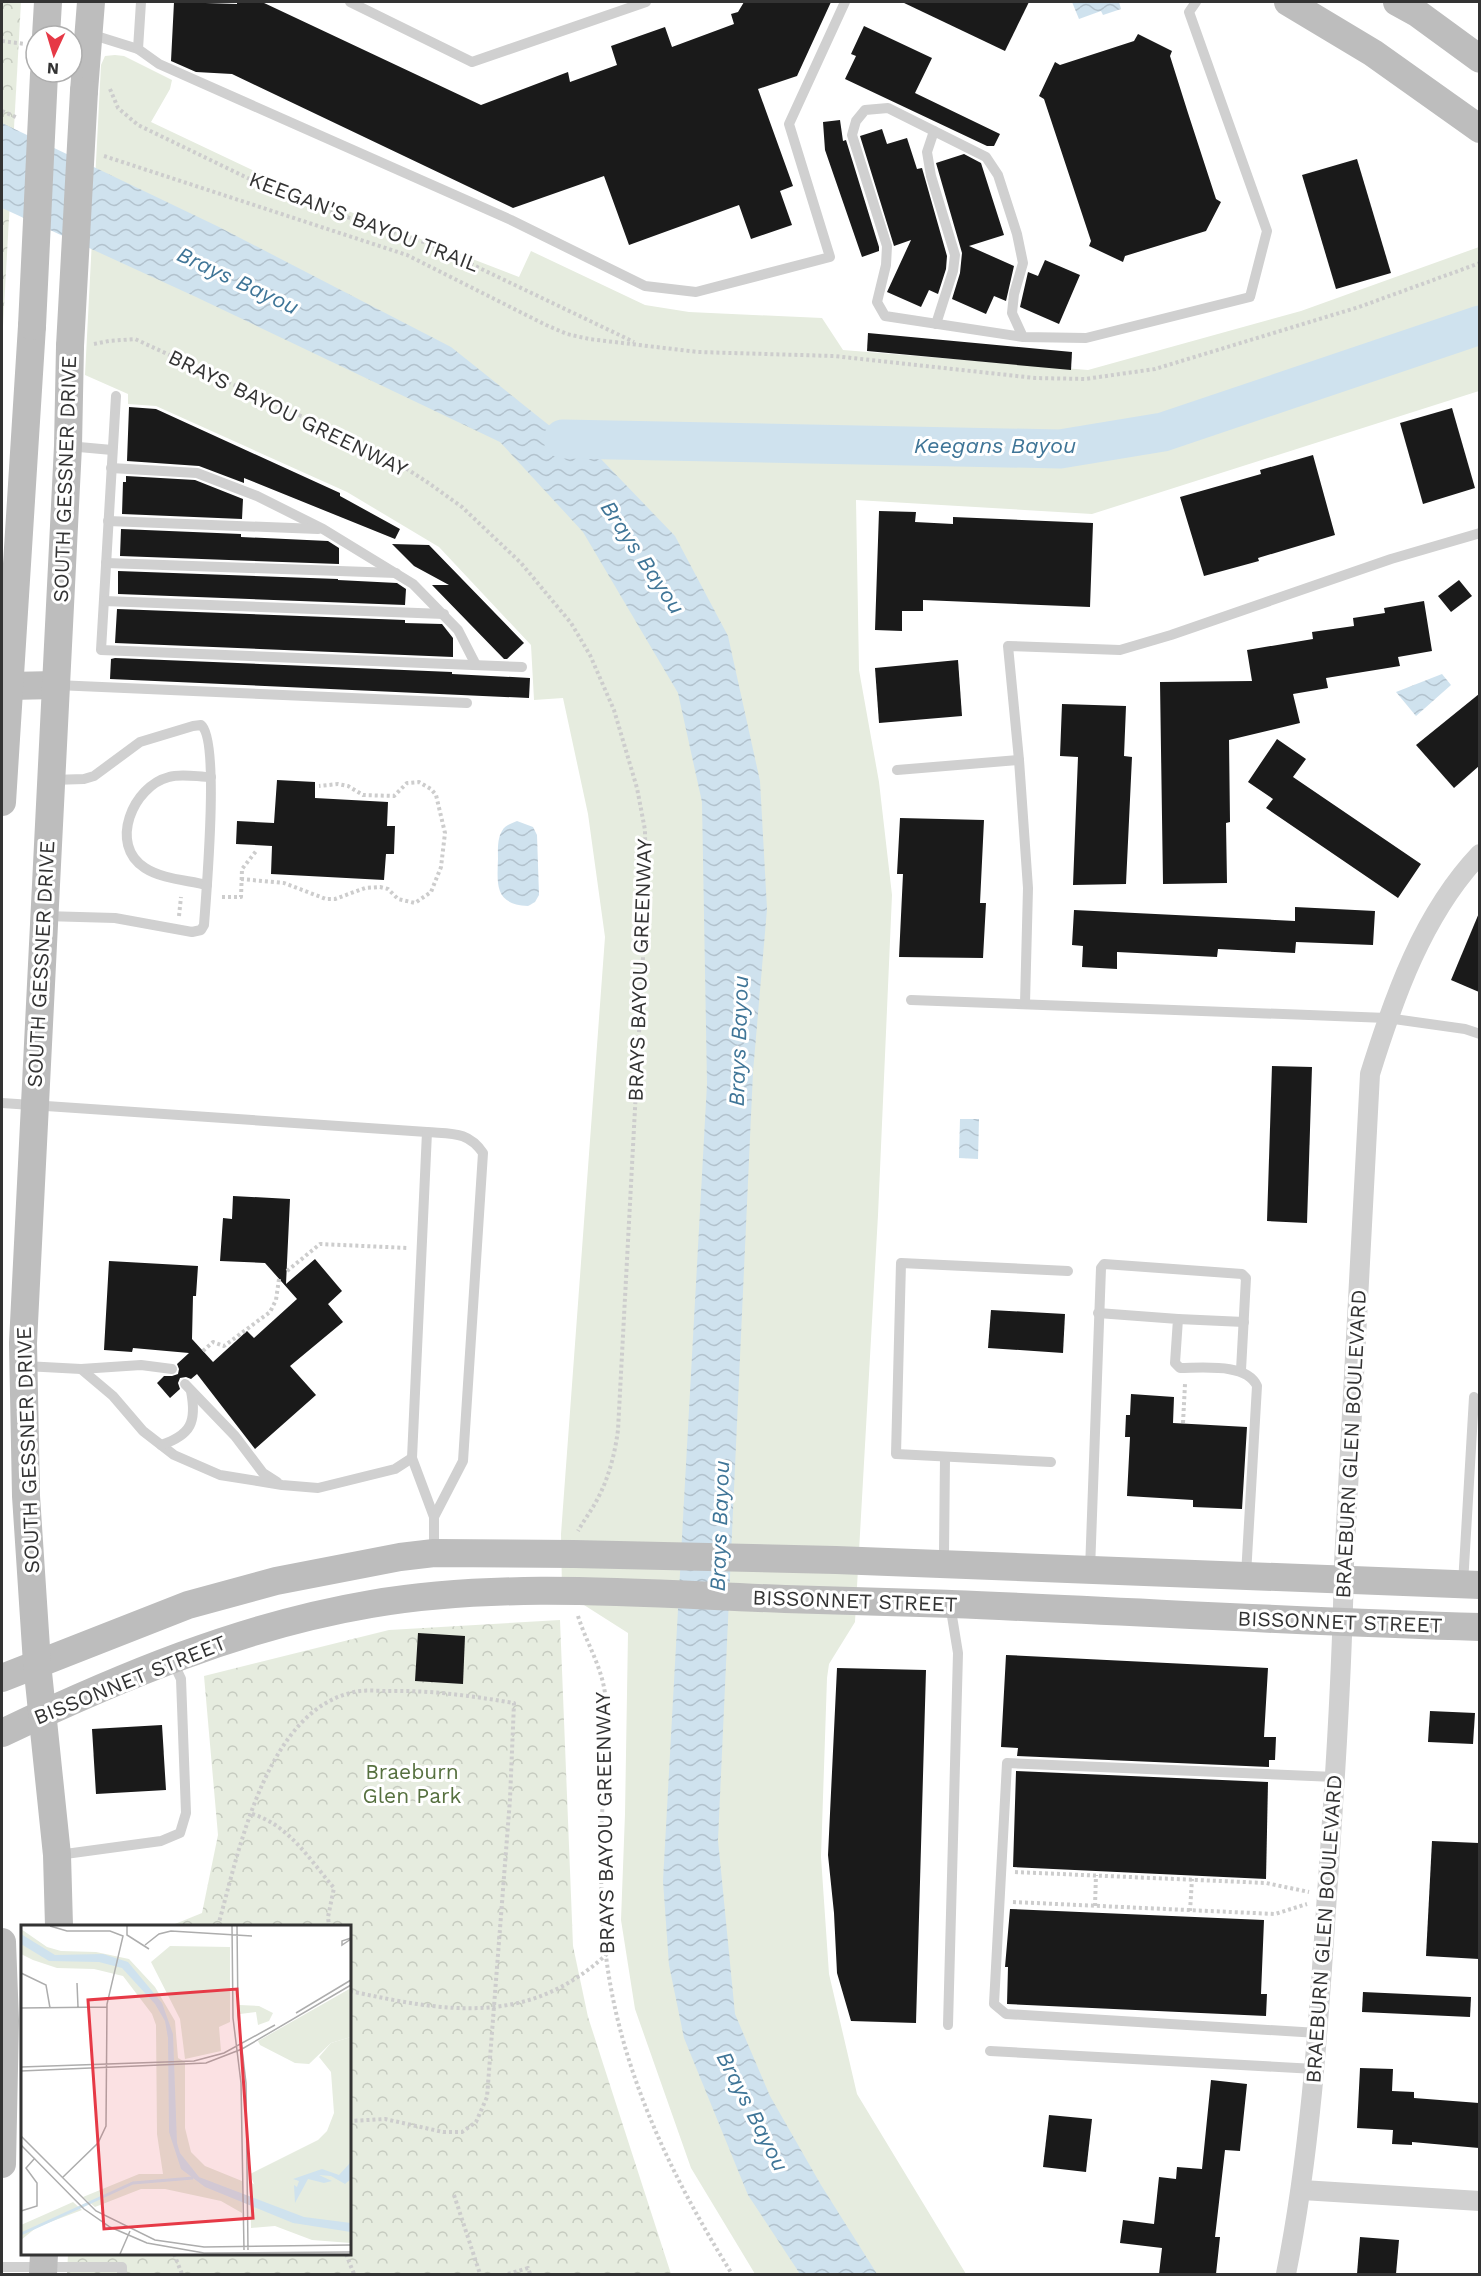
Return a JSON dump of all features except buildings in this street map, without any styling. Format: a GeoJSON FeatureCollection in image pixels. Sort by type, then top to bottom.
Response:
{"type":"FeatureCollection","features":[{"type":"Feature","properties":{"kind":"main road"},"geometry":{"type":"LineString","coordinates":[[43,24],[48,2]]}},
{"type":"Feature","properties":{"kind":"main road","name":"SOUTH GESSNER DRIVE"},"geometry":{"type":"LineString","coordinates":[[59,1925],[57,1855],[37,1664],[16,1350],[34,1105],[68,446],[78,346],[96,87],[88,33],[91,2]]}},
{"type":"Feature","properties":{"kind":"main road"},"geometry":{"type":"LineString","coordinates":[[1288,2],[1373,53],[1479,129]]}},
{"type":"Feature","properties":{"kind":"main road"},"geometry":{"type":"LineString","coordinates":[[1397,2],[1417,13],[1479,59]]}},
{"type":"Feature","properties":{"kind":"main road","name":"SOUTH GESSNER DRIVE"},"geometry":{"type":"LineString","coordinates":[[2,802],[32,326],[43,84]]}},
{"type":"Feature","properties":{"kind":"main road"},"geometry":{"type":"LineString","coordinates":[[9,686],[56,685]]}},
{"type":"Feature","properties":{"kind":"main road","name":"BISSONNET STREET"},"geometry":{"type":"LineString","coordinates":[[2,1678],[188,1605],[276,1581],[360,1564],[434,1553],[583,1544],[836,1560],[1471,1584]]}},
{"type":"Feature","properties":{"kind":"main road"},"geometry":{"type":"LineString","coordinates":[[360,1564],[370,1604]]}},
{"type":"Feature","properties":{"kind":"main road"},"geometry":{"type":"LineString","coordinates":[[948,1565],[950,1604]]}},
{"type":"Feature","properties":{"kind":"main road","name":"BISSONNET STREET"},"geometry":{"type":"LineString","coordinates":[[2,1733],[172,1658],[286,1622],[370,1604],[471,1592],[581,1603],[831,1601],[950,1604],[1344,1623],[1479,1627]]}},
{"type":"Feature","properties":{"kind":"main road"},"geometry":{"type":"LineString","coordinates":[[2,1942],[5,2021],[2,2151]]}},
{"type":"Feature","properties":{"kind":"street","name":"BRAEBURN GLEN BOULEVARD"},"geometry":{"type":"LineString","coordinates":[[1286,2274],[1302,2190],[1318,2032],[1344,1623],[1343,1580],[1370,1074],[1387,1018],[1417,950],[1447,892],[1479,854]]}},
{"type":"Feature","properties":{"kind":"street"},"geometry":{"type":"LineString","coordinates":[[1302,2190],[1479,2201]]}},
{"type":"Feature","properties":{"kind":"lane"},"geometry":{"type":"LineString","coordinates":[[138,49],[141,2]]}},
{"type":"Feature","properties":{"kind":"lane"},"geometry":{"type":"LineString","coordinates":[[350,2],[472,62],[646,2]]}},
{"type":"Feature","properties":{"kind":"lane"},"geometry":{"type":"LineString","coordinates":[[88,33],[138,49],[159,64],[511,220],[645,286],[696,292],[830,257],[789,124],[845,2]]}},
{"type":"Feature","properties":{"kind":"lane"},"geometry":{"type":"LineString","coordinates":[[1023,337],[1012,313],[1014,294],[1023,263],[1017,234],[998,175],[986,157],[888,108],[865,110],[856,121],[852,135],[887,246],[886,266],[877,302],[885,316],[1023,337],[1086,338],[1250,297],[1267,231],[1189,12],[1196,2]]}},
{"type":"Feature","properties":{"kind":"lane"},"geometry":{"type":"LineString","coordinates":[[934,131],[927,152],[931,176],[955,255],[953,271],[936,324]]}},
{"type":"Feature","properties":{"kind":"lane"},"geometry":{"type":"LineString","coordinates":[[116,396],[101,650],[522,667]]}},
{"type":"Feature","properties":{"kind":"lane"},"geometry":{"type":"LineString","coordinates":[[68,446],[112,450]]}},
{"type":"Feature","properties":{"kind":"lane"},"geometry":{"type":"LineString","coordinates":[[111,468],[197,472],[257,496],[323,529],[413,584],[458,630],[476,665]]}},
{"type":"Feature","properties":{"kind":"lane"},"geometry":{"type":"LineString","coordinates":[[108,521],[323,529]]}},
{"type":"Feature","properties":{"kind":"lane"},"geometry":{"type":"LineString","coordinates":[[1025,1003],[1028,888],[1008,646],[1120,651],[1391,559],[1479,533]]}},
{"type":"Feature","properties":{"kind":"lane"},"geometry":{"type":"LineString","coordinates":[[106,563],[397,573]]}},
{"type":"Feature","properties":{"kind":"lane"},"geometry":{"type":"LineString","coordinates":[[104,601],[444,614]]}},
{"type":"Feature","properties":{"kind":"lane"},"geometry":{"type":"LineString","coordinates":[[56,685],[467,703]]}},
{"type":"Feature","properties":{"kind":"lane"},"geometry":{"type":"LineString","coordinates":[[44,916],[115,918],[196,932],[201,930],[204,925],[207,885],[211,777],[207,734],[201,725],[193,726],[140,742],[94,776],[84,779],[51,780]]}},
{"type":"Feature","properties":{"kind":"lane"},"geometry":{"type":"LineString","coordinates":[[897,770],[1019,760]]}},
{"type":"Feature","properties":{"kind":"lane"},"geometry":{"type":"LineString","coordinates":[[207,885],[157,874],[143,867],[133,857],[128,844],[128,816],[134,803],[150,787],[170,776],[211,777]]}},
{"type":"Feature","properties":{"kind":"lane"},"geometry":{"type":"LineString","coordinates":[[911,1000],[1387,1018],[1465,1029],[1479,1034]]}},
{"type":"Feature","properties":{"kind":"lane"},"geometry":{"type":"LineString","coordinates":[[2,1102],[461,1134],[476,1142],[483,1153],[463,1461],[434,1517]]}},
{"type":"Feature","properties":{"kind":"lane"},"geometry":{"type":"LineString","coordinates":[[428,1132],[412,1458],[434,1517],[434,1553]]}},
{"type":"Feature","properties":{"kind":"lane"},"geometry":{"type":"LineString","coordinates":[[1051,1462],[896,1454],[901,1263],[1068,1271]]}},
{"type":"Feature","properties":{"kind":"lane"},"geometry":{"type":"LineString","coordinates":[[1090,1571],[1098,1313],[1101,1268],[1104,1264],[1242,1274],[1246,1278],[1241,1370]]}},
{"type":"Feature","properties":{"kind":"lane"},"geometry":{"type":"LineString","coordinates":[[1098,1313],[1244,1322]]}},
{"type":"Feature","properties":{"kind":"lane"},"geometry":{"type":"LineString","coordinates":[[1178,1319],[1175,1363],[1180,1368],[1241,1370],[1253,1378],[1257,1386],[1246,1576]]}},
{"type":"Feature","properties":{"kind":"lane"},"geometry":{"type":"LineString","coordinates":[[16,1350],[81,1369],[141,1365],[172,1369]]}},
{"type":"Feature","properties":{"kind":"lane"},"geometry":{"type":"LineString","coordinates":[[81,1369],[106,1389],[143,1431],[174,1455],[220,1475],[318,1488],[395,1469],[412,1458]]}},
{"type":"Feature","properties":{"kind":"lane"},"geometry":{"type":"LineString","coordinates":[[161,1444],[182,1437],[188,1428],[193,1417],[194,1406],[188,1388],[208,1405],[263,1473],[282,1485]]}},
{"type":"Feature","properties":{"kind":"lane"},"geometry":{"type":"LineString","coordinates":[[1471,1584],[1474,1397]]}},
{"type":"Feature","properties":{"kind":"lane"},"geometry":{"type":"LineString","coordinates":[[945,1457],[944,1553],[948,1565]]}},
{"type":"Feature","properties":{"kind":"lane"},"geometry":{"type":"LineString","coordinates":[[948,2025],[958,1653],[950,1604]]}},
{"type":"Feature","properties":{"kind":"lane"},"geometry":{"type":"LineString","coordinates":[[57,1855],[161,1842],[180,1833],[186,1813],[181,1678],[172,1658]]}},
{"type":"Feature","properties":{"kind":"lane"},"geometry":{"type":"LineString","coordinates":[[1318,2032],[1006,2014],[994,2004],[1007,1763],[1335,1777]]}},
{"type":"Feature","properties":{"kind":"lane"},"geometry":{"type":"LineString","coordinates":[[990,2051],[1315,2069]]}},
{"type":"Feature","properties":{"kind":"lane"},"geometry":{"type":"LineString","coordinates":[[2,2267],[44,2265],[122,2267],[122,2274]]}},
{"type":"Feature","properties":{"kind":"path"},"geometry":{"type":"LineString","coordinates":[[2,41],[24,40]]}},
{"type":"Feature","properties":{"kind":"path","name":"KEEGAN'S BAYOU TRAIL"},"geometry":{"type":"LineString","coordinates":[[96,87],[138,124],[291,199],[422,240],[638,344]]}},
{"type":"Feature","properties":{"kind":"path","name":"BRAYS BAYOU GREENWAY"},"geometry":{"type":"LineString","coordinates":[[78,346],[135,339],[385,455],[427,482],[462,507],[520,563],[571,623],[590,655],[614,710],[637,788],[645,830],[646,901],[618,1430],[615,1452],[583,1544]]}},
{"type":"Feature","properties":{"kind":"path"},"geometry":{"type":"LineString","coordinates":[[241,879],[284,883],[326,899],[335,899],[365,888],[380,887],[388,889],[402,901],[415,903],[431,892],[441,867],[445,833],[436,795],[432,789],[419,782],[406,783],[394,796],[363,795],[348,786],[338,784],[319,786]]}},
{"type":"Feature","properties":{"kind":"path"},"geometry":{"type":"LineString","coordinates":[[175,919],[179,915],[181,897],[241,897],[242,869],[257,850]]}},
{"type":"Feature","properties":{"kind":"path"},"geometry":{"type":"LineString","coordinates":[[287,1271],[320,1244],[422,1249]]}},
{"type":"Feature","properties":{"kind":"path"},"geometry":{"type":"LineString","coordinates":[[203,1351],[213,1342],[224,1346],[270,1312],[276,1300],[279,1279]]}},
{"type":"Feature","properties":{"kind":"path"},"geometry":{"type":"LineString","coordinates":[[1183,1423],[1186,1368]]}},
{"type":"Feature","properties":{"kind":"path","name":"BRAYS BAYOU GREENWAY"},"geometry":{"type":"LineString","coordinates":[[581,1603],[584,1634],[600,1670],[607,1718],[601,1818],[603,1924],[606,1954],[620,2023],[631,2069],[660,2146],[689,2203],[732,2274]]}},
{"type":"Feature","properties":{"kind":"path"},"geometry":{"type":"LineString","coordinates":[[218,1925],[232,1873],[266,1776],[280,1750],[306,1716],[321,1705],[351,1693],[373,1691],[458,1694],[514,1703],[510,1799],[487,2097],[476,2122],[462,2132],[443,2132],[385,2119],[351,2121]]}},
{"type":"Feature","properties":{"kind":"path"},"geometry":{"type":"LineString","coordinates":[[252,1814],[268,1819],[282,1829],[334,1888],[328,1917],[329,1925]]}},
{"type":"Feature","properties":{"kind":"path"},"geometry":{"type":"LineString","coordinates":[[1002,1872],[1274,1883],[1327,1896]]}},
{"type":"Feature","properties":{"kind":"path"},"geometry":{"type":"LineString","coordinates":[[1095,1906],[1096,1875]]}},
{"type":"Feature","properties":{"kind":"path"},"geometry":{"type":"LineString","coordinates":[[1190,1911],[1192,1879]]}},
{"type":"Feature","properties":{"kind":"path"},"geometry":{"type":"LineString","coordinates":[[1000,1901],[1275,1914],[1327,1896]]}},
{"type":"Feature","properties":{"kind":"path"},"geometry":{"type":"LineString","coordinates":[[351,1991],[436,2007],[462,2009],[495,2007],[549,1994],[570,1984],[606,1954]]}},
{"type":"Feature","properties":{"kind":"path"},"geometry":{"type":"LineString","coordinates":[[454,2195],[480,2274]]}},
{"type":"Feature","properties":{"kind":"path"},"geometry":{"type":"LineString","coordinates":[[175,2255],[182,2274]]}},
{"type":"Feature","properties":{"kind":"path"},"geometry":{"type":"LineString","coordinates":[[347,2255],[352,2274]]}},
{"type":"Feature","properties":{"kind":"path"},"geometry":{"type":"LineString","coordinates":[[508,2274],[528,2268],[530,2274]]}},
{"type":"Feature","properties":{"kind":"green space"},"geometry":{"type":"Polygon","coordinates":[[[2,2],[21,2],[2,344],[2,2]]]}},
{"type":"Feature","properties":{"kind":"green space"},"geometry":{"type":"Polygon","coordinates":[[[105,56],[124,56],[172,80],[170,89],[151,122],[299,192],[519,277],[531,251],[645,305],[689,312],[822,318],[843,350],[1088,370],[1301,311],[1479,247],[1479,391],[1092,514],[856,500],[859,670],[879,782],[892,895],[878,1215],[855,1622],[829,1664],[821,1857],[829,1974],[857,2094],[966,2274],[755,2274],[691,2168],[635,2009],[621,1920],[628,1633],[562,1591],[561,1534],[605,937],[588,814],[563,698],[534,700],[531,645],[439,547],[347,492],[156,406],[128,404],[128,394],[85,375],[101,65],[105,56]]]}},
{"type":"Feature","properties":{"kind":"green space","name":"Braeburn Glen Park"},"geometry":{"type":"Polygon","coordinates":[[[560,1620],[573,1946],[588,2017],[671,2274],[67,2274],[68,2255],[351,2255],[351,1925],[172,1925],[202,1913],[218,1835],[204,1676],[389,1630],[560,1620]]]}},
{"type":"Feature","properties":{"kind":"water"},"geometry":{"type":"Polygon","coordinates":[[[1072,2],[1119,2],[1121,9],[1103,15],[1101,11],[1079,19],[1072,2]]]}},
{"type":"Feature","properties":{"kind":"water","name":"Brays Bayou"},"geometry":{"type":"Polygon","coordinates":[[[2,123],[219,227],[451,347],[575,446],[599,457],[675,536],[728,636],[760,781],[767,909],[753,1072],[718,1840],[735,2014],[770,2096],[821,2185],[877,2274],[800,2274],[748,2195],[684,2038],[669,1965],[663,1881],[707,1084],[702,802],[678,693],[583,532],[500,442],[196,297],[2,208],[2,123]]]}},
{"type":"Feature","properties":{"kind":"water"},"geometry":{"type":"Polygon","coordinates":[[[1442,674],[1451,685],[1416,716],[1396,692],[1442,674]]]}},
{"type":"Feature","properties":{"kind":"water"},"geometry":{"type":"Polygon","coordinates":[[[517,821],[533,827],[537,835],[539,895],[535,902],[528,906],[509,902],[500,892],[498,885],[499,838],[505,827],[517,821]]]}},
{"type":"Feature","properties":{"kind":"water"},"geometry":{"type":"Polygon","coordinates":[[[960,1119],[979,1119],[978,1159],[959,1158],[960,1119]]]}},
{"type":"Feature","properties":{"kind":"waterway","name":"Keegans Bayou"},"geometry":{"type":"LineString","coordinates":[[563,439],[1060,449],[1163,432],[1480,325]]}}]}
